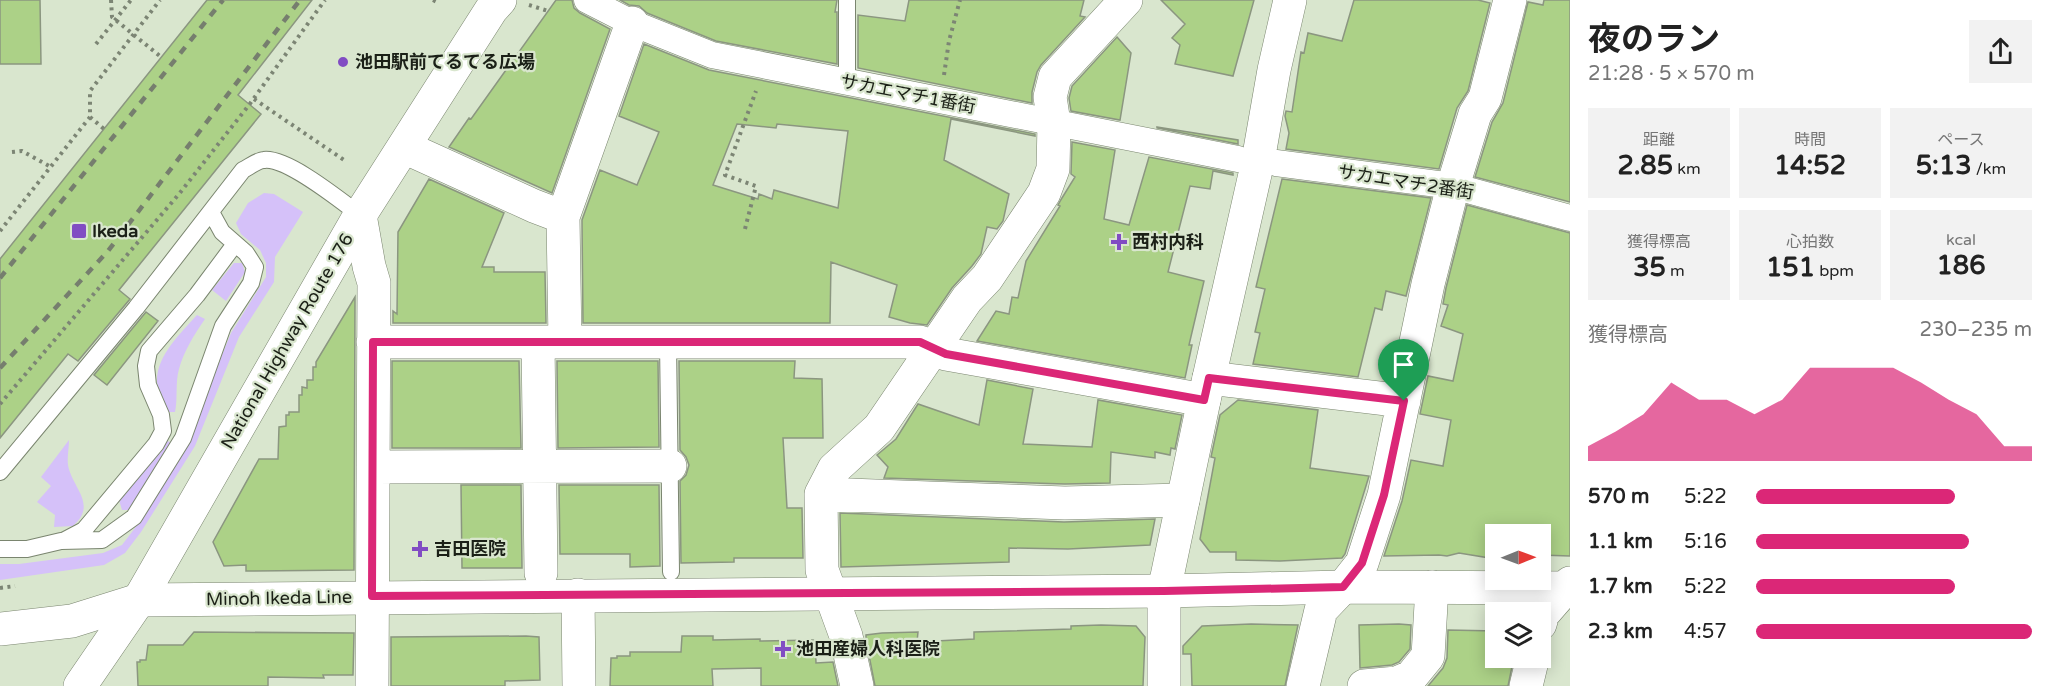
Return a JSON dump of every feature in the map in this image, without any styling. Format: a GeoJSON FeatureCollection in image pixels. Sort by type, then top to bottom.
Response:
{"type":"FeatureCollection","features":[{"type":"Feature","properties":{"kind":"main road","name":"National Highway Route 176"},"geometry":{"type":"LineString","coordinates":[[80,686],[139,600],[360,215],[491,10],[500,0]]}},
{"type":"Feature","properties":{"kind":"main road"},"geometry":{"type":"LineString","coordinates":[[857,686],[846,636],[822,570],[821,494],[834,469],[879,428],[967,299],[987,278],[1044,193],[1053,169],[1054,123],[1050,97],[1055,77],[1126,0]]}},
{"type":"Feature","properties":{"kind":"main road"},"geometry":{"type":"LineString","coordinates":[[1164,686],[1164,591],[1206,389],[1258,161],[1274,70],[1290,0]]}},
{"type":"Feature","properties":{"kind":"main road"},"geometry":{"type":"LineString","coordinates":[[1303,686],[1321,610],[1362,563],[1380,507],[1428,284],[1453,186],[1474,114],[1485,98],[1510,0]]}},
{"type":"Feature","properties":{"kind":"main road"},"geometry":{"type":"LineString","coordinates":[[541,573],[539,466],[563,217],[632,22]]}},
{"type":"Feature","properties":{"kind":"main road"},"geometry":{"type":"LineString","coordinates":[[404,147],[563,217]]}},
{"type":"Feature","properties":{"kind":"main road"},"geometry":{"type":"LineString","coordinates":[[360,215],[374,283],[372,686]]}},
{"type":"Feature","properties":{"kind":"main road"},"geometry":{"type":"LineString","coordinates":[[373,342],[920,342],[946,354],[1206,389],[1404,401]]}},
{"type":"Feature","properties":{"kind":"main road"},"geometry":{"type":"LineString","coordinates":[[373,467],[670,466]]}},
{"type":"Feature","properties":{"kind":"main road"},"geometry":{"type":"LineString","coordinates":[[821,494],[1065,502],[1183,501]]}},
{"type":"Feature","properties":{"kind":"main road"},"geometry":{"type":"LineString","coordinates":[[1551,605],[1569,586]]}},
{"type":"Feature","properties":{"kind":"main road","name":"Minoh Ikeda Line"},"geometry":{"type":"LineString","coordinates":[[0,629],[72,621],[139,600],[1569,586]]}},
{"type":"Feature","properties":{"kind":"main road"},"geometry":{"type":"LineString","coordinates":[[1364,686],[1397,683],[1411,677],[1428,656],[1432,587]]}},
{"type":"Feature","properties":{"kind":"main road"},"geometry":{"type":"LineString","coordinates":[[578,595],[579,686]]}},
{"type":"Feature","properties":{"kind":"main road"},"geometry":{"type":"LineString","coordinates":[[1526,686],[1530,668]]}},
{"type":"Feature","properties":{"kind":"street","name":"サカエマチ1番街"},"geometry":{"type":"LineString","coordinates":[[587,0],[632,22],[712,55],[1238,159]]}},
{"type":"Feature","properties":{"kind":"street","name":"サカエマチ2番街"},"geometry":{"type":"LineString","coordinates":[[1276,163],[1453,186],[1570,218]]}},
{"type":"Feature","properties":{"kind":"lane"},"geometry":{"type":"LineString","coordinates":[[847,82],[846,10],[848,0]]}},
{"type":"Feature","properties":{"kind":"lane"},"geometry":{"type":"LineString","coordinates":[[0,472],[136,308],[243,170],[264,160],[287,165],[360,215]]}},
{"type":"Feature","properties":{"kind":"lane"},"geometry":{"type":"LineString","coordinates":[[0,549],[27,549],[62,541],[102,540],[134,517],[183,438],[222,326],[253,275],[255,267],[246,252],[222,232],[211,212]]}},
{"type":"Feature","properties":{"kind":"lane"},"geometry":{"type":"LineString","coordinates":[[62,541],[84,530],[156,444],[163,431],[161,415],[148,385],[146,366],[149,351],[197,295],[236,244]]}},
{"type":"Feature","properties":{"kind":"lane"},"geometry":{"type":"LineString","coordinates":[[668,342],[671,572]]}},
{"type":"Feature","properties":{"kind":"path"},"geometry":{"type":"LineString","coordinates":[[111,0],[112,17],[161,57]]}},
{"type":"Feature","properties":{"kind":"path"},"geometry":{"type":"LineString","coordinates":[[96,44],[131,0]]}},
{"type":"Feature","properties":{"kind":"path"},"geometry":{"type":"LineString","coordinates":[[0,231],[90,117],[90,91],[160,0]]}},
{"type":"Feature","properties":{"kind":"path"},"geometry":{"type":"LineString","coordinates":[[0,404],[179,194],[254,99],[325,0]]}},
{"type":"Feature","properties":{"kind":"path"},"geometry":{"type":"LineString","coordinates":[[434,0],[437,2],[438,0]]}},
{"type":"Feature","properties":{"kind":"path"},"geometry":{"type":"LineString","coordinates":[[940,100],[949,41],[960,0]]}},
{"type":"Feature","properties":{"kind":"path"},"geometry":{"type":"LineString","coordinates":[[746,229],[756,186],[725,175],[766,65]]}},
{"type":"Feature","properties":{"kind":"path"},"geometry":{"type":"LineString","coordinates":[[254,99],[344,160]]}},
{"type":"Feature","properties":{"kind":"path"},"geometry":{"type":"LineString","coordinates":[[90,117],[104,129]]}},
{"type":"Feature","properties":{"kind":"path"},"geometry":{"type":"LineString","coordinates":[[12,152],[22,151],[51,167]]}},
{"type":"Feature","properties":{"kind":"path"},"geometry":{"type":"LineString","coordinates":[[0,588],[15,586]]}},
{"type":"Feature","properties":{"kind":"shaded area"},"geometry":{"type":"Polygon","coordinates":[[[264,193],[274,194],[303,212],[275,257],[274,282],[239,337],[195,446],[141,532],[125,553],[104,565],[0,580],[0,564],[19,564],[103,553],[122,545],[135,528],[185,445],[231,333],[266,277],[266,263],[260,250],[241,234],[236,223],[248,203],[264,193]]]}},
{"type":"Feature","properties":{"kind":"shaded area"},"geometry":{"type":"Polygon","coordinates":[[[234,263],[242,263],[245,272],[226,301],[212,290],[234,263]]]}},
{"type":"Feature","properties":{"kind":"shaded area"},"geometry":{"type":"Polygon","coordinates":[[[197,315],[205,319],[181,362],[177,380],[175,412],[169,412],[160,394],[157,382],[158,372],[165,354],[197,315]]]}},
{"type":"Feature","properties":{"kind":"shaded area"},"geometry":{"type":"Polygon","coordinates":[[[69,440],[68,465],[81,496],[83,510],[73,526],[54,527],[55,515],[37,502],[51,486],[41,477],[69,440]]]}},
{"type":"Feature","properties":{"kind":"shaded area"},"geometry":{"type":"Polygon","coordinates":[[[167,441],[173,443],[131,510],[122,510],[119,500],[164,448],[167,441]]]}},
{"type":"Feature","properties":{"kind":"building"},"geometry":{"type":"Polygon","coordinates":[[[0,0],[40,0],[41,64],[0,64],[0,0]]]}},
{"type":"Feature","properties":{"kind":"building"},"geometry":{"type":"Polygon","coordinates":[[[207,0],[312,0],[238,95],[261,114],[119,290],[130,299],[78,361],[68,354],[0,438],[0,259],[207,0]]]}},
{"type":"Feature","properties":{"kind":"building"},"geometry":{"type":"Polygon","coordinates":[[[556,0],[572,0],[574,8],[580,13],[610,29],[552,193],[449,147],[556,0]]]}},
{"type":"Feature","properties":{"kind":"building"},"geometry":{"type":"Polygon","coordinates":[[[620,0],[837,0],[835,12],[837,12],[837,64],[716,41],[647,13],[639,6],[629,5],[620,0]]]}},
{"type":"Feature","properties":{"kind":"building"},"geometry":{"type":"Polygon","coordinates":[[[909,0],[1084,0],[1080,16],[1085,17],[1041,65],[1032,92],[1032,103],[858,68],[858,15],[905,21],[909,0]]]}},
{"type":"Feature","properties":{"kind":"building"},"geometry":{"type":"Polygon","coordinates":[[[1161,0],[1254,0],[1233,76],[1175,64],[1180,45],[1172,38],[1185,24],[1161,0]]]}},
{"type":"Feature","properties":{"kind":"building"},"geometry":{"type":"Polygon","coordinates":[[[1354,0],[1478,0],[1490,3],[1468,91],[1457,108],[1439,169],[1286,149],[1289,133],[1285,116],[1286,111],[1292,112],[1301,52],[1304,53],[1308,33],[1342,41],[1354,0]]]}},
{"type":"Feature","properties":{"kind":"building"},"geometry":{"type":"Polygon","coordinates":[[[1544,0],[1570,0],[1570,202],[1475,177],[1492,122],[1503,103],[1528,2],[1543,5],[1544,0]]]}},
{"type":"Feature","properties":{"kind":"building"},"geometry":{"type":"Polygon","coordinates":[[[1117,37],[1131,53],[1120,120],[1071,111],[1069,98],[1072,86],[1117,37]]]}},
{"type":"Feature","properties":{"kind":"building"},"geometry":{"type":"Polygon","coordinates":[[[644,44],[709,70],[1035,134],[1035,136],[951,119],[944,160],[1009,194],[1003,221],[997,229],[987,227],[981,254],[952,288],[927,325],[889,317],[897,285],[831,262],[830,323],[583,323],[582,220],[600,170],[637,185],[659,132],[619,116],[644,44]],[[737,124],[713,185],[758,199],[759,194],[772,199],[774,190],[838,208],[848,131],[777,124],[776,128],[737,124]]]}},
{"type":"Feature","properties":{"kind":"building"},"geometry":{"type":"Polygon","coordinates":[[[1157,128],[1238,140],[1238,144],[1157,128]]]}},
{"type":"Feature","properties":{"kind":"building"},"geometry":{"type":"Polygon","coordinates":[[[1072,142],[1115,150],[1104,219],[1129,225],[1149,157],[1233,173],[1233,175],[1213,171],[1210,189],[1190,186],[1168,272],[1204,281],[1189,345],[1192,345],[1185,378],[977,341],[996,311],[1009,314],[1012,297],[1018,298],[1026,261],[1075,177],[1071,174],[1072,142]]]}},
{"type":"Feature","properties":{"kind":"building"},"geometry":{"type":"Polygon","coordinates":[[[429,179],[504,213],[482,267],[494,267],[494,272],[545,272],[546,323],[393,323],[393,311],[397,314],[398,232],[429,179]]]}},
{"type":"Feature","properties":{"kind":"building"},"geometry":{"type":"Polygon","coordinates":[[[1282,179],[1431,198],[1406,296],[1386,291],[1382,310],[1375,308],[1358,377],[1253,364],[1260,333],[1255,332],[1265,289],[1256,287],[1282,179]]]}},
{"type":"Feature","properties":{"kind":"building"},"geometry":{"type":"Polygon","coordinates":[[[1467,205],[1570,233],[1570,556],[1551,555],[1551,524],[1485,524],[1485,557],[1459,553],[1447,556],[1384,556],[1402,501],[1411,460],[1443,466],[1451,420],[1420,414],[1428,376],[1453,381],[1463,334],[1441,326],[1448,305],[1443,304],[1467,205]]]}},
{"type":"Feature","properties":{"kind":"building"},"geometry":{"type":"Polygon","coordinates":[[[355,297],[354,570],[246,571],[246,565],[224,566],[213,542],[259,459],[278,459],[279,427],[286,426],[286,415],[289,415],[289,412],[299,412],[299,395],[302,395],[302,387],[307,388],[307,380],[313,380],[313,367],[316,367],[316,362],[355,297]]]}},
{"type":"Feature","properties":{"kind":"building"},"geometry":{"type":"Polygon","coordinates":[[[146,312],[158,321],[107,385],[94,375],[146,312]]]}},
{"type":"Feature","properties":{"kind":"building"},"geometry":{"type":"Polygon","coordinates":[[[392,361],[519,361],[521,448],[392,448],[392,361]]]}},
{"type":"Feature","properties":{"kind":"building"},"geometry":{"type":"Polygon","coordinates":[[[557,361],[658,361],[659,447],[558,448],[557,361]]]}},
{"type":"Feature","properties":{"kind":"building"},"geometry":{"type":"Polygon","coordinates":[[[679,361],[795,361],[794,378],[822,379],[823,438],[783,438],[787,508],[802,508],[803,558],[734,558],[734,562],[681,563],[680,481],[686,475],[689,465],[680,450],[679,361]]]}},
{"type":"Feature","properties":{"kind":"building"},"geometry":{"type":"Polygon","coordinates":[[[987,380],[1033,389],[1023,444],[1092,447],[1098,400],[1182,415],[1175,449],[1171,448],[1170,455],[1155,452],[1155,458],[1111,452],[1110,483],[1065,484],[884,478],[888,467],[877,455],[896,439],[918,404],[979,425],[987,380]]]}},
{"type":"Feature","properties":{"kind":"building"},"geometry":{"type":"Polygon","coordinates":[[[1238,400],[1318,410],[1310,468],[1369,476],[1342,558],[1280,561],[1236,560],[1236,552],[1210,552],[1200,539],[1215,458],[1211,457],[1220,415],[1238,400]]]}},
{"type":"Feature","properties":{"kind":"building"},"geometry":{"type":"Polygon","coordinates":[[[461,485],[521,485],[522,568],[462,568],[461,485]]]}},
{"type":"Feature","properties":{"kind":"building"},"geometry":{"type":"Polygon","coordinates":[[[559,485],[659,485],[660,566],[630,567],[630,554],[560,554],[559,485]]]}},
{"type":"Feature","properties":{"kind":"building"},"geometry":{"type":"Polygon","coordinates":[[[840,513],[1064,522],[1155,519],[1150,545],[1068,549],[1009,548],[1009,562],[841,567],[840,513]]]}},
{"type":"Feature","properties":{"kind":"building"},"geometry":{"type":"Polygon","coordinates":[[[1298,625],[1285,686],[1192,686],[1191,654],[1183,654],[1183,646],[1202,626],[1298,625]]]}},
{"type":"Feature","properties":{"kind":"building"},"geometry":{"type":"Polygon","coordinates":[[[1359,625],[1411,625],[1410,649],[1399,662],[1392,665],[1360,668],[1359,625]]]}},
{"type":"Feature","properties":{"kind":"building"},"geometry":{"type":"Polygon","coordinates":[[[1071,626],[1136,626],[1145,637],[1143,686],[875,686],[866,640],[866,635],[882,633],[918,632],[917,642],[974,639],[974,632],[1071,629],[1071,626]]]}},
{"type":"Feature","properties":{"kind":"building"},"geometry":{"type":"Polygon","coordinates":[[[1448,630],[1485,631],[1485,668],[1512,668],[1508,686],[1428,686],[1443,668],[1447,658],[1448,630]]]}},
{"type":"Feature","properties":{"kind":"building"},"geometry":{"type":"Polygon","coordinates":[[[194,632],[354,633],[353,675],[323,675],[324,678],[268,677],[268,686],[138,686],[137,662],[146,660],[148,645],[183,645],[194,632]]]}},
{"type":"Feature","properties":{"kind":"building"},"geometry":{"type":"Polygon","coordinates":[[[682,636],[713,636],[713,640],[815,640],[816,663],[833,662],[838,686],[761,686],[761,668],[712,669],[713,686],[610,686],[611,658],[630,656],[630,652],[681,652],[682,636]]]}},
{"type":"Feature","properties":{"kind":"building"},"geometry":{"type":"Polygon","coordinates":[[[391,637],[539,637],[540,680],[505,681],[505,686],[391,686],[391,637]]]}},
{"type":"Feature","properties":{"kind":"railway"},"geometry":{"type":"LineString","coordinates":[[0,278],[223,0]]}},
{"type":"Feature","properties":{"kind":"railway"},"geometry":{"type":"LineString","coordinates":[[0,368],[108,251],[300,0]]}},
{"type":"Feature","properties":{"kind":"place","name":"池田駅前てるてる広場"},"geometry":{"type":"Point","coordinates":[343,62]}},
{"type":"Feature","properties":{"kind":"place","name":"Ikeda"},"geometry":{"type":"Point","coordinates":[79,231]}},
{"type":"Feature","properties":{"kind":"place","name":"西村内科"},"geometry":{"type":"Point","coordinates":[1119,242]}},
{"type":"Feature","properties":{"kind":"place","name":"吉田医院"},"geometry":{"type":"Point","coordinates":[420,549]}},
{"type":"Feature","properties":{"kind":"place","name":"池田産婦人科医院"},"geometry":{"type":"Point","coordinates":[783,649]}},
{"type":"Feature","properties":{"kind":"route"},"geometry":{"type":"LineString","coordinates":[[373,342],[920,342],[946,354],[1204,400],[1209,378],[1404,401],[1384,495],[1362,563],[1343,587],[1164,591],[372,596],[373,342]]}}]}
